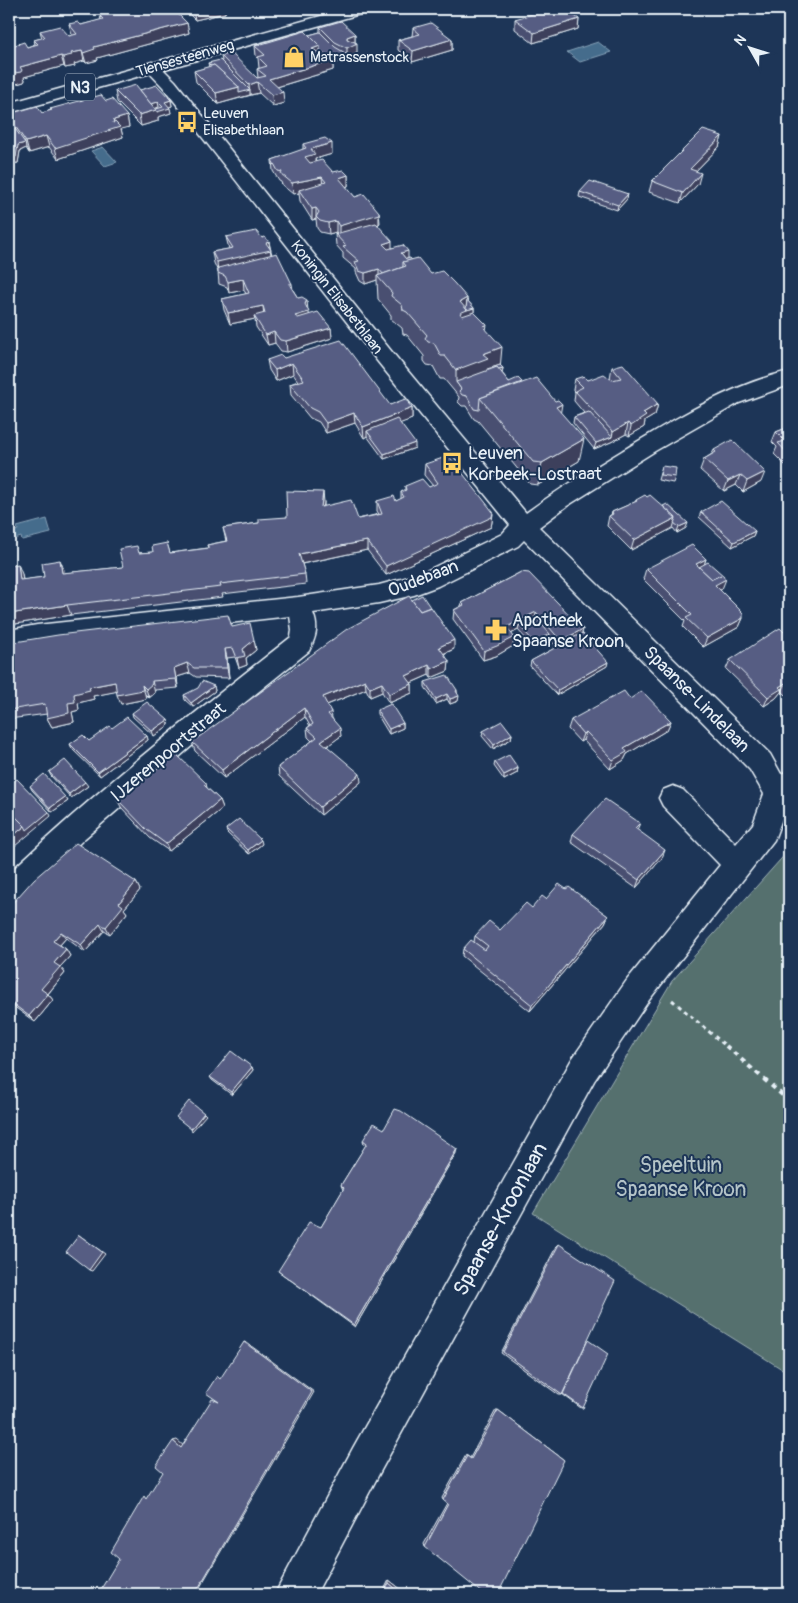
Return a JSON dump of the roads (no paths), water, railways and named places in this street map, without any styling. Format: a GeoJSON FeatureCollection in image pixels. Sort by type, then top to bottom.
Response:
{"type":"FeatureCollection","features":[{"type":"Feature","properties":{"kind":"street","name":"Tiensesteenweg"},"geometry":{"type":"LineString","coordinates":[[9,108],[362,9]]}},
{"type":"Feature","properties":{"kind":"street","name":"Koningin Elisabethlaan"},"geometry":{"type":"LineString","coordinates":[[152,67],[169,84],[385,358],[524,526]]}},
{"type":"Feature","properties":{"kind":"street","name":"Oudebaan"},"geometry":{"type":"LineString","coordinates":[[9,640],[37,635],[298,606],[378,594],[429,580],[510,540],[524,526],[567,495],[647,446],[723,403],[789,378]]}},
{"type":"Feature","properties":{"kind":"street","name":"Spaanse-Lindelaan"},"geometry":{"type":"LineString","coordinates":[[524,526],[784,788]]}},
{"type":"Feature","properties":{"kind":"street","name":"IJzerenpoortstraat"},"geometry":{"type":"LineString","coordinates":[[9,892],[75,829],[199,724],[300,644],[304,638],[306,628],[298,606]]}},
{"type":"Feature","properties":{"kind":"street","name":"Spaanse-Kroonlaan"},"geometry":{"type":"LineString","coordinates":[[294,1594],[583,1070],[638,990],[764,831],[784,788]]}},
{"type":"Feature","properties":{"kind":"street"},"geometry":{"type":"LineString","coordinates":[[673,798],[737,864]]}},
{"type":"Feature","properties":{"kind":"water"},"geometry":{"type":"Polygon","coordinates":[[[598,42],[611,52],[580,62],[567,52],[598,42]]]}},
{"type":"Feature","properties":{"kind":"water"},"geometry":{"type":"Polygon","coordinates":[[[103,147],[117,162],[105,166],[91,151],[103,147]]]}},
{"type":"Feature","properties":{"kind":"water"},"geometry":{"type":"Polygon","coordinates":[[[47,519],[51,533],[22,540],[21,537],[15,539],[14,531],[18,530],[17,527],[47,519]]]}},
{"type":"Feature","properties":{"kind":"place","name":"Matrassenstock"},"geometry":{"type":"Point","coordinates":[294,57]}},
{"type":"Feature","properties":{"kind":"place","name":"Leuven Elisabethlaan"},"geometry":{"type":"Point","coordinates":[187,122]}},
{"type":"Feature","properties":{"kind":"place","name":"Leuven Korbeek-Lostraat"},"geometry":{"type":"Point","coordinates":[452,463]}},
{"type":"Feature","properties":{"kind":"place","name":"Apotheek Spaanse Kroon"},"geometry":{"type":"Point","coordinates":[496,630]}},
{"type":"Feature","properties":{"kind":"park label","name":"Speeltuin Spaanse Kroon"},"geometry":{"type":"Point","coordinates":[681,1177]}}]}
